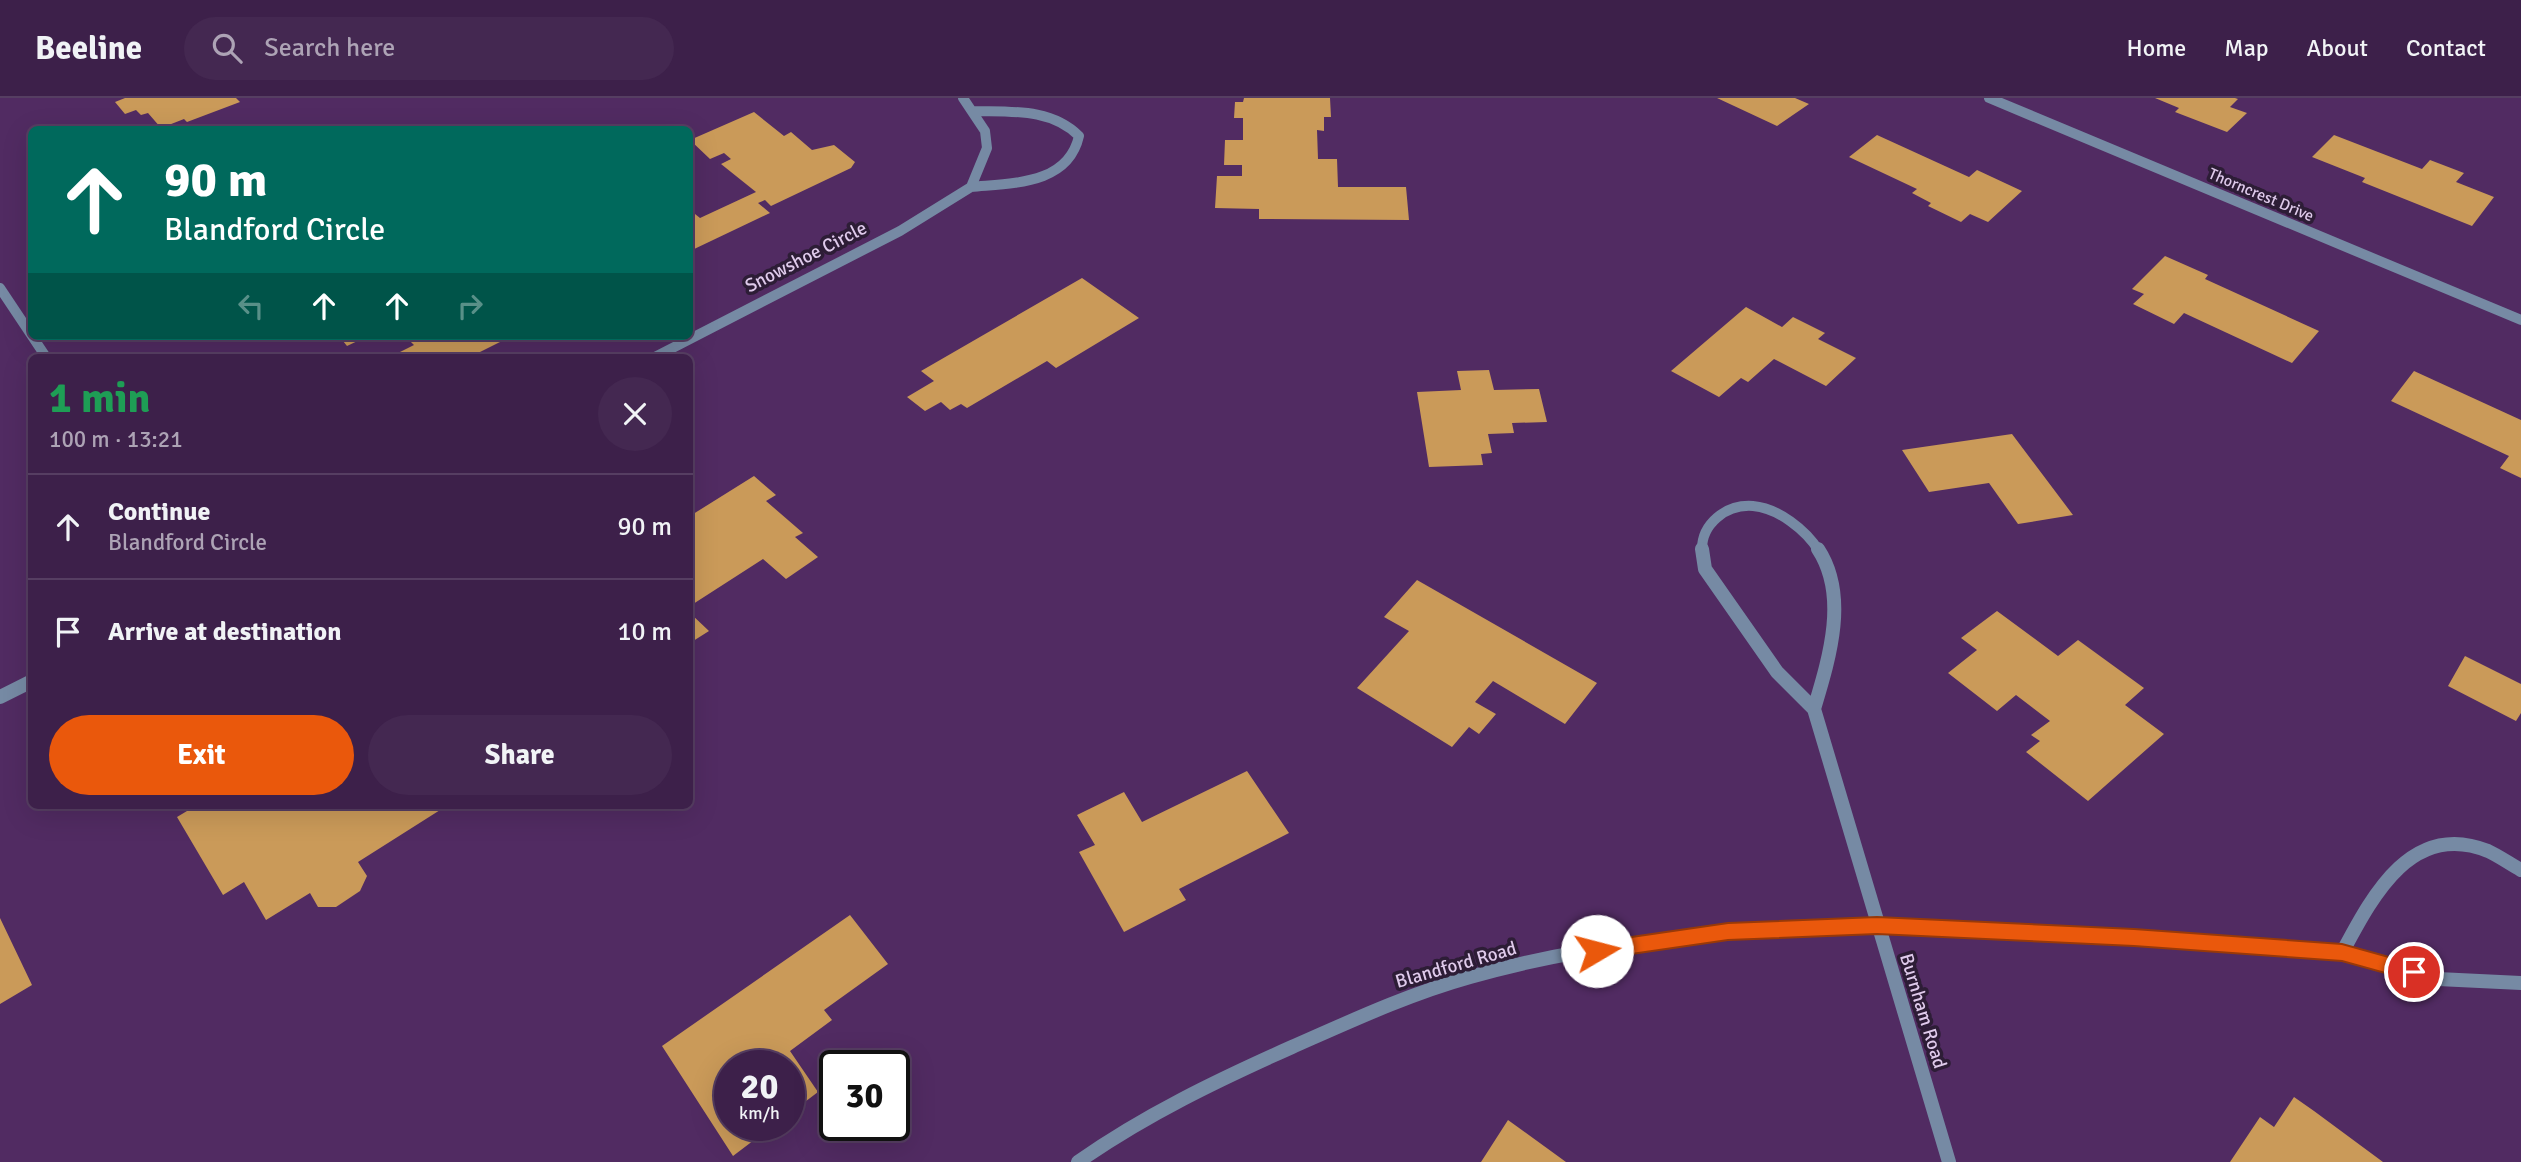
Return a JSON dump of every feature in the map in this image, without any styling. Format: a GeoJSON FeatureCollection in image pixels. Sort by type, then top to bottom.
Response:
{"type":"FeatureCollection","features":[{"type":"Feature","properties":{"kind":"street"},"geometry":{"type":"LineString","coordinates":[[963,98],[985,131],[987,148],[971,187]]}},
{"type":"Feature","properties":{"kind":"street","name":"Thorncrest Drive"},"geometry":{"type":"LineString","coordinates":[[1989,98],[2521,320]]}},
{"type":"Feature","properties":{"kind":"street","name":"Snowshoe Circle"},"geometry":{"type":"LineString","coordinates":[[693,337],[900,231],[971,187],[1049,174],[1072,159],[1079,148],[1079,136],[1065,122],[1042,116],[974,111]]}},
{"type":"Feature","properties":{"kind":"street"},"geometry":{"type":"LineString","coordinates":[[0,288],[28,330]]}},
{"type":"Feature","properties":{"kind":"street","name":"Snowshoe Circle"},"geometry":{"type":"LineString","coordinates":[[661,354],[688,340]]}},
{"type":"Feature","properties":{"kind":"street"},"geometry":{"type":"LineString","coordinates":[[1753,506],[1776,512],[1816,539],[1828,563],[1834,604],[1826,670],[1814,709],[1777,672],[1705,569],[1700,552],[1701,535],[1712,520],[1729,510],[1753,506]]}},
{"type":"Feature","properties":{"kind":"street"},"geometry":{"type":"LineString","coordinates":[[0,697],[28,683]]}},
{"type":"Feature","properties":{"kind":"street","name":"Burnham Road"},"geometry":{"type":"LineString","coordinates":[[1814,709],[1949,1162]]}},
{"type":"Feature","properties":{"kind":"street"},"geometry":{"type":"LineString","coordinates":[[2342,953],[2361,915],[2406,859],[2431,844],[2467,844],[2508,860],[2521,870]]}},
{"type":"Feature","properties":{"kind":"street","name":"Blandford Road"},"geometry":{"type":"LineString","coordinates":[[1078,1162],[1165,1106],[1380,1008],[1493,970],[1597,951],[1728,932],[1877,926],[2134,937],[2342,953],[2438,979],[2521,983]]}},
{"type":"Feature","properties":{"kind":"building"},"geometry":{"type":"Polygon","coordinates":[[[125,98],[236,98],[240,102],[187,122],[184,119],[159,126],[148,113],[141,115],[136,110],[125,114],[115,102],[125,98]]]}},
{"type":"Feature","properties":{"kind":"building"},"geometry":{"type":"Polygon","coordinates":[[[1244,98],[1330,98],[1331,117],[1324,117],[1324,131],[1317,130],[1318,159],[1337,159],[1338,187],[1406,187],[1409,220],[1259,219],[1259,209],[1215,208],[1217,176],[1242,176],[1242,165],[1224,165],[1225,140],[1243,140],[1243,118],[1234,118],[1235,102],[1243,102],[1244,98]]]}},
{"type":"Feature","properties":{"kind":"building"},"geometry":{"type":"Polygon","coordinates":[[[1717,98],[1795,98],[1809,104],[1777,126],[1717,98]]]}},
{"type":"Feature","properties":{"kind":"building"},"geometry":{"type":"Polygon","coordinates":[[[2155,98],[2235,98],[2238,99],[2230,107],[2247,113],[2227,132],[2175,112],[2179,108],[2155,98]]]}},
{"type":"Feature","properties":{"kind":"building"},"geometry":{"type":"Polygon","coordinates":[[[754,112],[784,136],[791,132],[812,150],[834,145],[855,162],[851,168],[771,206],[765,200],[758,203],[770,213],[693,250],[693,215],[700,218],[756,192],[721,164],[731,159],[724,153],[710,159],[693,143],[693,139],[754,112]]]}},
{"type":"Feature","properties":{"kind":"building"},"geometry":{"type":"Polygon","coordinates":[[[1877,135],[1969,177],[1977,170],[2022,191],[1988,222],[1970,214],[1961,222],[1928,206],[1931,203],[1912,193],[1917,189],[1849,157],[1877,135]]]}},
{"type":"Feature","properties":{"kind":"building"},"geometry":{"type":"Polygon","coordinates":[[[2334,135],[2422,169],[2430,160],[2464,173],[2456,182],[2494,197],[2472,226],[2362,182],[2365,178],[2312,157],[2334,135]]]}},
{"type":"Feature","properties":{"kind":"building"},"geometry":{"type":"Polygon","coordinates":[[[2165,256],[2208,275],[2205,279],[2319,331],[2292,363],[2184,313],[2174,324],[2133,304],[2144,294],[2132,289],[2165,256]]]}},
{"type":"Feature","properties":{"kind":"building"},"geometry":{"type":"Polygon","coordinates":[[[1082,278],[1139,318],[1056,368],[1047,361],[967,408],[961,404],[950,410],[941,402],[925,411],[907,397],[934,381],[921,371],[1082,278]]]}},
{"type":"Feature","properties":{"kind":"building"},"geometry":{"type":"Polygon","coordinates":[[[1746,307],[1782,327],[1793,317],[1825,333],[1818,339],[1856,358],[1826,386],[1774,359],[1748,382],[1741,378],[1719,397],[1671,371],[1746,307]]]}},
{"type":"Feature","properties":{"kind":"building"},"geometry":{"type":"Polygon","coordinates":[[[342,340],[360,340],[347,346],[342,340]]]}},
{"type":"Feature","properties":{"kind":"building"},"geometry":{"type":"Polygon","coordinates":[[[409,340],[504,340],[476,354],[398,353],[414,345],[409,340]]]}},
{"type":"Feature","properties":{"kind":"building"},"geometry":{"type":"Polygon","coordinates":[[[1489,370],[1494,390],[1539,389],[1547,422],[1512,423],[1514,433],[1488,434],[1492,453],[1481,454],[1483,465],[1429,467],[1417,392],[1461,390],[1457,371],[1489,370]]]}},
{"type":"Feature","properties":{"kind":"building"},"geometry":{"type":"Polygon","coordinates":[[[2414,371],[2521,420],[2521,478],[2500,468],[2509,456],[2391,401],[2414,371]]]}},
{"type":"Feature","properties":{"kind":"building"},"geometry":{"type":"Polygon","coordinates":[[[2012,434],[2073,515],[2018,524],[1989,483],[1929,492],[1902,450],[2012,434]]]}},
{"type":"Feature","properties":{"kind":"building"},"geometry":{"type":"Polygon","coordinates":[[[754,476],[776,495],[766,501],[803,533],[795,537],[818,557],[786,579],[763,559],[693,604],[693,514],[754,476]]]}},
{"type":"Feature","properties":{"kind":"building"},"geometry":{"type":"Polygon","coordinates":[[[1417,580],[1597,683],[1565,724],[1493,681],[1475,702],[1496,714],[1479,734],[1469,727],[1452,747],[1357,688],[1409,631],[1384,617],[1417,580]]]}},
{"type":"Feature","properties":{"kind":"building"},"geometry":{"type":"Polygon","coordinates":[[[1997,611],[2058,656],[2078,640],[2144,688],[2125,705],[2164,734],[2088,801],[2026,752],[2040,741],[2031,735],[2050,721],[2016,695],[1997,711],[1948,673],[1977,650],[1961,638],[1997,611]]]}},
{"type":"Feature","properties":{"kind":"building"},"geometry":{"type":"Polygon","coordinates":[[[693,616],[709,631],[693,641],[693,616]]]}},
{"type":"Feature","properties":{"kind":"building"},"geometry":{"type":"Polygon","coordinates":[[[2465,656],[2521,684],[2521,713],[2516,721],[2448,686],[2465,656]]]}},
{"type":"Feature","properties":{"kind":"building"},"geometry":{"type":"Polygon","coordinates":[[[1247,771],[1289,833],[1179,889],[1186,900],[1124,932],[1079,852],[1095,845],[1077,815],[1124,792],[1142,822],[1247,771]]]}},
{"type":"Feature","properties":{"kind":"building"},"geometry":{"type":"Polygon","coordinates":[[[190,809],[442,809],[358,862],[367,876],[360,891],[336,907],[318,907],[310,893],[266,920],[244,882],[223,895],[177,817],[190,809]]]}},
{"type":"Feature","properties":{"kind":"building"},"geometry":{"type":"Polygon","coordinates":[[[850,915],[888,964],[824,1010],[832,1020],[791,1050],[714,1050],[714,1127],[662,1046],[850,915]]]}},
{"type":"Feature","properties":{"kind":"building"},"geometry":{"type":"Polygon","coordinates":[[[0,918],[32,985],[0,1004],[0,918]]]}},
{"type":"Feature","properties":{"kind":"building"},"geometry":{"type":"Polygon","coordinates":[[[805,1073],[818,1092],[805,1102],[805,1073]]]}},
{"type":"Feature","properties":{"kind":"building"},"geometry":{"type":"Polygon","coordinates":[[[2294,1097],[2383,1162],[2230,1162],[2260,1117],[2274,1127],[2294,1097]]]}},
{"type":"Feature","properties":{"kind":"building"},"geometry":{"type":"Polygon","coordinates":[[[1508,1120],[1566,1162],[1481,1162],[1508,1120]]]}},
{"type":"Feature","properties":{"kind":"building"},"geometry":{"type":"Polygon","coordinates":[[[723,1141],[753,1141],[733,1156],[723,1141]]]}},
{"type":"Feature","properties":{"kind":"route"},"geometry":{"type":"LineString","coordinates":[[1597,951],[1728,932],[1877,926],[2134,937],[2342,953],[2414,972]]}}]}
